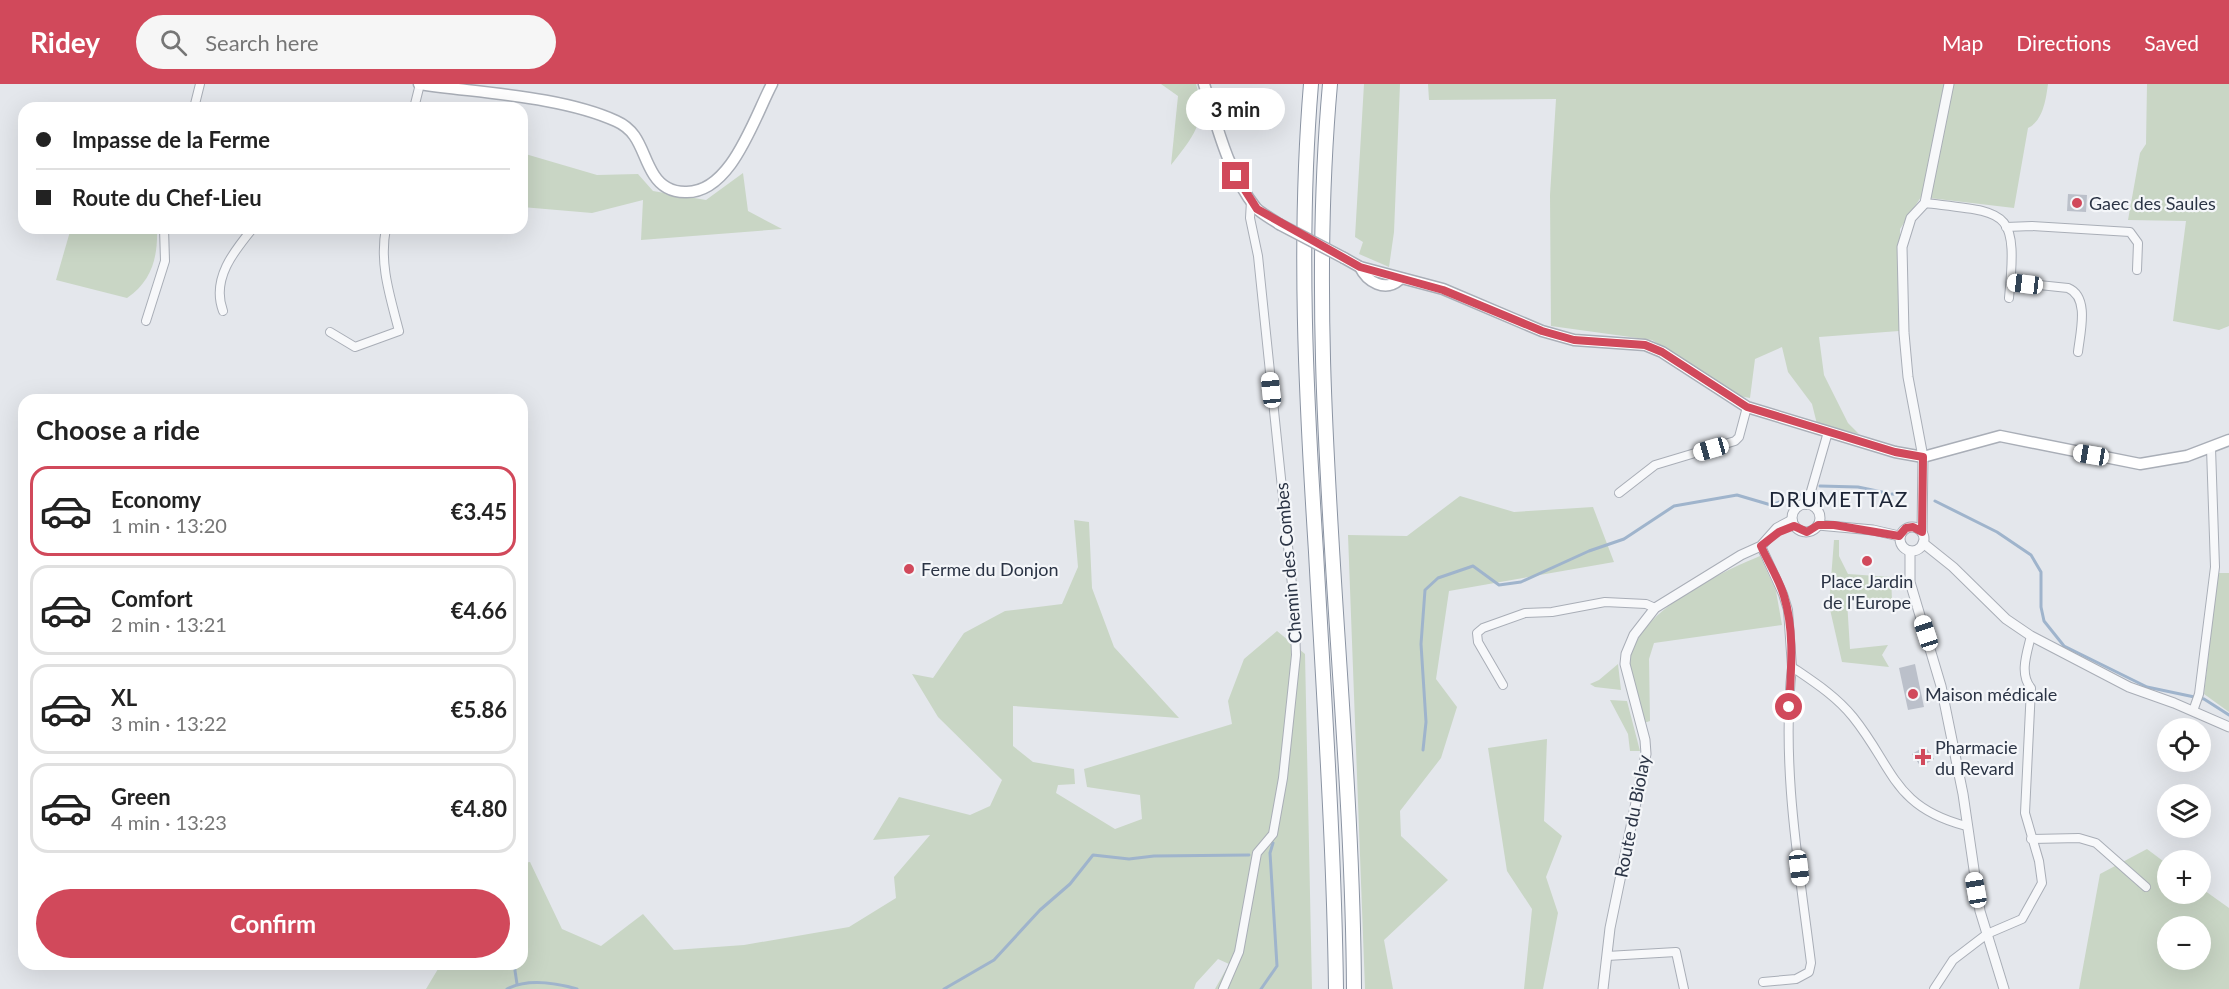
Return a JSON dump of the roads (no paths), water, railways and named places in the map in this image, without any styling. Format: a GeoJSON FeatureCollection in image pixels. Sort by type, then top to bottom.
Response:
{"type":"FeatureCollection","features":[{"type":"Feature","properties":{"kind":"highway"},"geometry":{"type":"LineString","coordinates":[[1311,84],[1305,189],[1306,361],[1328,753],[1336,989]]}},
{"type":"Feature","properties":{"kind":"highway"},"geometry":{"type":"LineString","coordinates":[[1330,84],[1323,254],[1326,420],[1344,707],[1354,989]]}},
{"type":"Feature","properties":{"kind":"main road"},"geometry":{"type":"LineString","coordinates":[[419,84],[552,103],[616,121],[637,138],[657,180],[669,189],[686,192],[705,189],[724,172],[772,84]]}},
{"type":"Feature","properties":{"kind":"main road"},"geometry":{"type":"LineString","coordinates":[[1204,84],[1232,167],[1257,209],[1279,224],[1360,267],[1364,276],[1374,282],[1388,285],[1400,279],[1443,290],[1542,331],[1574,340],[1645,345],[1662,352],[1747,407],[1895,452],[1923,457],[2000,436],[2140,464],[2187,456],[2229,440]]}},
{"type":"Feature","properties":{"kind":"street"},"geometry":{"type":"LineString","coordinates":[[196,102],[200,84]]}},
{"type":"Feature","properties":{"kind":"street"},"geometry":{"type":"LineString","coordinates":[[415,102],[419,84]]}},
{"type":"Feature","properties":{"kind":"street"},"geometry":{"type":"LineString","coordinates":[[1901,534],[1900,544],[1908,550],[1918,549],[1923,538],[1923,457],[1908,377],[1904,333],[1902,247],[1911,218],[1925,203],[1949,84]]}},
{"type":"Feature","properties":{"kind":"street","name":"Chemin des Combes"},"geometry":{"type":"LineString","coordinates":[[1223,989],[1239,952],[1257,853],[1273,834],[1283,778],[1296,655],[1294,604],[1258,256],[1250,218],[1251,199]]}},
{"type":"Feature","properties":{"kind":"street"},"geometry":{"type":"LineString","coordinates":[[1925,203],[1986,210],[2000,217],[2006,227],[2013,252],[2009,298]]}},
{"type":"Feature","properties":{"kind":"street"},"geometry":{"type":"LineString","coordinates":[[2006,227],[2130,232],[2138,243],[2137,270]]}},
{"type":"Feature","properties":{"kind":"street"},"geometry":{"type":"LineString","coordinates":[[146,321],[165,261],[164,234]]}},
{"type":"Feature","properties":{"kind":"street"},"geometry":{"type":"LineString","coordinates":[[223,310],[219,290],[222,276],[234,252],[248,234]]}},
{"type":"Feature","properties":{"kind":"street"},"geometry":{"type":"LineString","coordinates":[[330,332],[355,347],[399,331],[383,271],[382,255],[385,234]]}},
{"type":"Feature","properties":{"kind":"street"},"geometry":{"type":"LineString","coordinates":[[2011,282],[2074,291],[2081,305],[2078,352]]}},
{"type":"Feature","properties":{"kind":"street"},"geometry":{"type":"LineString","coordinates":[[1619,493],[1655,465],[1735,441],[1739,437],[1747,407]]}},
{"type":"Feature","properties":{"kind":"street"},"geometry":{"type":"LineString","coordinates":[[1807,505],[1828,432]]}},
{"type":"Feature","properties":{"kind":"street"},"geometry":{"type":"LineString","coordinates":[[2195,707],[2199,694],[2216,567],[2211,448]]}},
{"type":"Feature","properties":{"kind":"street"},"geometry":{"type":"LineString","coordinates":[[1807,505],[1817,511],[1819,522]]}},
{"type":"Feature","properties":{"kind":"street"},"geometry":{"type":"LineString","coordinates":[[1807,505],[1796,509],[1793,523],[1807,532],[1819,522]]}},
{"type":"Feature","properties":{"kind":"street"},"geometry":{"type":"LineString","coordinates":[[1819,522],[1901,534],[1913,527],[1922,507]]}},
{"type":"Feature","properties":{"kind":"street","name":"Route du Biolay"},"geometry":{"type":"LineString","coordinates":[[1603,989],[1610,928],[1646,754],[1645,741],[1626,677],[1626,654],[1634,635],[1654,608],[1741,555],[1761,546],[1770,537],[1793,523]]}},
{"type":"Feature","properties":{"kind":"street"},"geometry":{"type":"LineString","coordinates":[[1913,527],[1998,612],[2031,636],[2129,687],[2195,707],[2229,727]]}},
{"type":"Feature","properties":{"kind":"street"},"geometry":{"type":"LineString","coordinates":[[1761,546],[1788,610],[1792,667],[1789,707],[1793,792],[1811,963],[1809,972],[1796,979],[1763,982]]}},
{"type":"Feature","properties":{"kind":"street"},"geometry":{"type":"LineString","coordinates":[[1908,550],[1910,582],[1941,686],[1960,777],[1977,896],[2004,989]]}},
{"type":"Feature","properties":{"kind":"street"},"geometry":{"type":"LineString","coordinates":[[1503,685],[1478,642],[1478,633],[1483,628],[1525,613],[1552,612],[1605,602],[1646,604],[1654,608]]}},
{"type":"Feature","properties":{"kind":"street"},"geometry":{"type":"LineString","coordinates":[[1934,989],[1953,960],[1987,934],[2022,919],[2042,883],[2025,813],[2031,688],[2025,681],[2024,672],[2031,636]]}},
{"type":"Feature","properties":{"kind":"street"},"geometry":{"type":"LineString","coordinates":[[1792,667],[1831,694],[1853,718],[1887,771],[1910,799],[1934,815],[1966,826]]}},
{"type":"Feature","properties":{"kind":"street"},"geometry":{"type":"LineString","coordinates":[[2031,838],[2079,838],[2096,843],[2146,887]]}},
{"type":"Feature","properties":{"kind":"street"},"geometry":{"type":"LineString","coordinates":[[1607,956],[1676,952],[1684,989]]}},
{"type":"Feature","properties":{"kind":"waterway"},"geometry":{"type":"LineString","coordinates":[[1820,486],[1858,487],[1882,492]]}},
{"type":"Feature","properties":{"kind":"waterway"},"geometry":{"type":"LineString","coordinates":[[1892,494],[1905,495]]}},
{"type":"Feature","properties":{"kind":"waterway"},"geometry":{"type":"LineString","coordinates":[[1423,750],[1426,722],[1421,644],[1425,590],[1438,578],[1473,566],[1499,585],[1521,582],[1589,551],[1624,539],[1674,506],[1737,495],[1771,505],[1800,495]]}},
{"type":"Feature","properties":{"kind":"waterway"},"geometry":{"type":"LineString","coordinates":[[1935,501],[1997,532],[2031,555],[2041,572],[2041,607],[2044,621],[2064,646],[2147,687],[2204,699],[2229,715]]}},
{"type":"Feature","properties":{"kind":"waterway"},"geometry":{"type":"LineString","coordinates":[[1261,989],[1277,966],[1270,853],[1273,843]]}},
{"type":"Feature","properties":{"kind":"waterway"},"geometry":{"type":"LineString","coordinates":[[944,989],[994,960],[1040,910],[1070,884],[1093,855],[1129,859],[1154,856],[1249,855]]}},
{"type":"Feature","properties":{"kind":"waterway"},"geometry":{"type":"LineString","coordinates":[[515,970],[517,984]]}},
{"type":"Feature","properties":{"kind":"waterway"},"geometry":{"type":"LineString","coordinates":[[507,989],[533,983],[551,983],[577,989]]}},
{"type":"Feature","properties":{"kind":"place","name":"Gaec des Saules"},"geometry":{"type":"Point","coordinates":[2077,203]}},
{"type":"Feature","properties":{"kind":"place","name":"Place Jardin de l'Europe"},"geometry":{"type":"Point","coordinates":[1867,561]}},
{"type":"Feature","properties":{"kind":"place","name":"Ferme du Donjon"},"geometry":{"type":"Point","coordinates":[909,569]}},
{"type":"Feature","properties":{"kind":"place","name":"Maison médicale"},"geometry":{"type":"Point","coordinates":[1913,694]}},
{"type":"Feature","properties":{"kind":"place","name":"Pharmacie du Revard"},"geometry":{"type":"Point","coordinates":[1923,757]}},
{"type":"Feature","properties":{"kind":"district","name":"DRUMETTAZ"},"geometry":{"type":"Point","coordinates":[1839,498]}}]}
